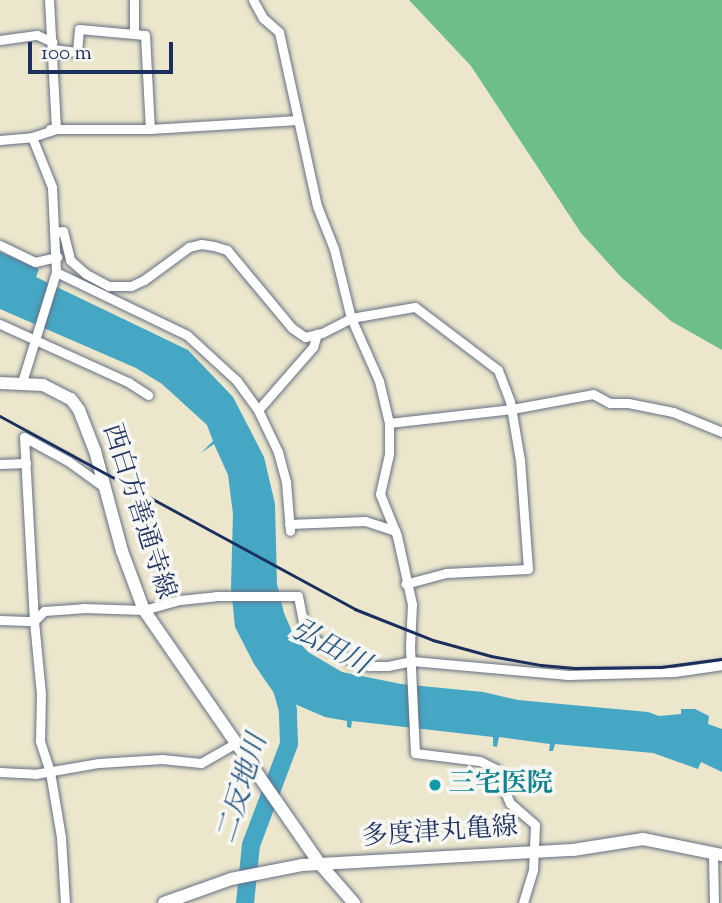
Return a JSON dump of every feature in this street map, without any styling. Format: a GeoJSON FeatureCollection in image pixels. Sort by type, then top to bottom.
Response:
{"type":"FeatureCollection","features":[{"type":"Feature","properties":{"kind":"main road","name":"西白方善通寺線"},"geometry":{"type":"LineString","coordinates":[[0,383],[22,382],[59,391],[79,410],[95,451],[144,610],[320,864],[354,903]]}},
{"type":"Feature","properties":{"kind":"main road","name":"多度津丸亀線"},"geometry":{"type":"LineString","coordinates":[[164,903],[231,879],[274,868],[533,850],[573,850],[643,839],[717,854]]}},
{"type":"Feature","properties":{"kind":"street"},"geometry":{"type":"LineString","coordinates":[[0,140],[32,136],[56,129],[49,0]]}},
{"type":"Feature","properties":{"kind":"street"},"geometry":{"type":"LineString","coordinates":[[134,0],[134,34]]}},
{"type":"Feature","properties":{"kind":"street"},"geometry":{"type":"LineString","coordinates":[[253,0],[263,18],[279,32],[317,206],[334,249],[351,318],[379,381],[389,423],[389,454],[380,494],[396,531],[405,584],[412,604],[411,676],[415,753],[480,761],[496,769],[510,803],[535,825],[533,870],[523,903]]}},
{"type":"Feature","properties":{"kind":"street"},"geometry":{"type":"LineString","coordinates":[[0,40],[37,35],[53,45],[77,52],[79,29],[145,35],[150,129]]}},
{"type":"Feature","properties":{"kind":"street"},"geometry":{"type":"LineString","coordinates":[[50,129],[150,129],[298,120]]}},
{"type":"Feature","properties":{"kind":"street"},"geometry":{"type":"LineString","coordinates":[[22,382],[56,272],[57,257],[51,187],[32,136]]}},
{"type":"Feature","properties":{"kind":"street"},"geometry":{"type":"LineString","coordinates":[[56,232],[63,231],[70,260],[86,274],[109,286],[131,286],[144,280],[189,247],[201,244],[214,246],[227,250],[292,328],[305,337],[351,318],[415,307],[498,370],[512,409],[520,460],[528,569],[446,573],[405,584]]}},
{"type":"Feature","properties":{"kind":"street"},"geometry":{"type":"LineString","coordinates":[[0,246],[35,262],[57,257]]}},
{"type":"Feature","properties":{"kind":"street"},"geometry":{"type":"LineString","coordinates":[[56,272],[187,335],[237,381],[258,410],[278,452],[286,482],[290,528],[365,521],[396,531]]}},
{"type":"Feature","properties":{"kind":"street"},"geometry":{"type":"LineString","coordinates":[[0,324],[35,337],[128,382],[148,395]]}},
{"type":"Feature","properties":{"kind":"street"},"geometry":{"type":"LineString","coordinates":[[258,410],[300,364],[313,347],[317,334]]}},
{"type":"Feature","properties":{"kind":"street"},"geometry":{"type":"LineString","coordinates":[[389,423],[512,409],[593,394],[610,403],[628,403],[673,412],[722,432]]}},
{"type":"Feature","properties":{"kind":"street"},"geometry":{"type":"LineString","coordinates":[[65,903],[61,837],[49,771],[40,741],[41,694],[34,621],[24,437],[68,461],[104,487]]}},
{"type":"Feature","properties":{"kind":"street"},"geometry":{"type":"LineString","coordinates":[[0,464],[26,463]]}},
{"type":"Feature","properties":{"kind":"street"},"geometry":{"type":"LineString","coordinates":[[0,621],[34,621],[44,611],[83,608],[144,610],[180,600],[216,596],[298,596],[307,630],[328,650],[369,666],[388,666],[412,661],[568,676],[674,672],[722,665]]}},
{"type":"Feature","properties":{"kind":"street"},"geometry":{"type":"LineString","coordinates":[[0,772],[35,774],[162,759],[201,763],[236,743]]}},
{"type":"Feature","properties":{"kind":"street"},"geometry":{"type":"LineString","coordinates":[[714,903],[717,854]]}},
{"type":"Feature","properties":{"kind":"green space"},"geometry":{"type":"Polygon","coordinates":[[[409,0],[722,0],[722,350],[671,321],[621,277],[581,233],[471,66],[409,0]]]}},
{"type":"Feature","properties":{"kind":"water","name":"弘田川"},"geometry":{"type":"Polygon","coordinates":[[[0,252],[39,269],[36,277],[188,350],[233,397],[264,457],[275,504],[277,584],[284,613],[294,636],[299,633],[302,636],[297,640],[308,652],[342,672],[401,684],[483,692],[518,700],[648,712],[659,716],[681,714],[681,709],[695,709],[709,716],[708,724],[722,729],[722,772],[701,762],[698,769],[653,753],[555,744],[553,751],[549,751],[550,744],[499,737],[497,747],[493,746],[493,737],[352,721],[351,728],[347,727],[347,721],[325,717],[276,696],[254,664],[235,627],[231,587],[233,514],[228,475],[214,444],[201,453],[213,441],[207,425],[162,384],[136,368],[0,309],[0,252]]]}},
{"type":"Feature","properties":{"kind":"waterway","name":"二反地川"},"geometry":{"type":"LineString","coordinates":[[245,903],[251,845],[289,744],[288,710],[279,678]]}},
{"type":"Feature","properties":{"kind":"railway"},"geometry":{"type":"LineString","coordinates":[[0,416],[355,609],[433,640],[491,656],[577,668],[661,667],[722,659]]}},
{"type":"Feature","properties":{"kind":"place","name":"三宅医院"},"geometry":{"type":"Point","coordinates":[435,785]}}]}
